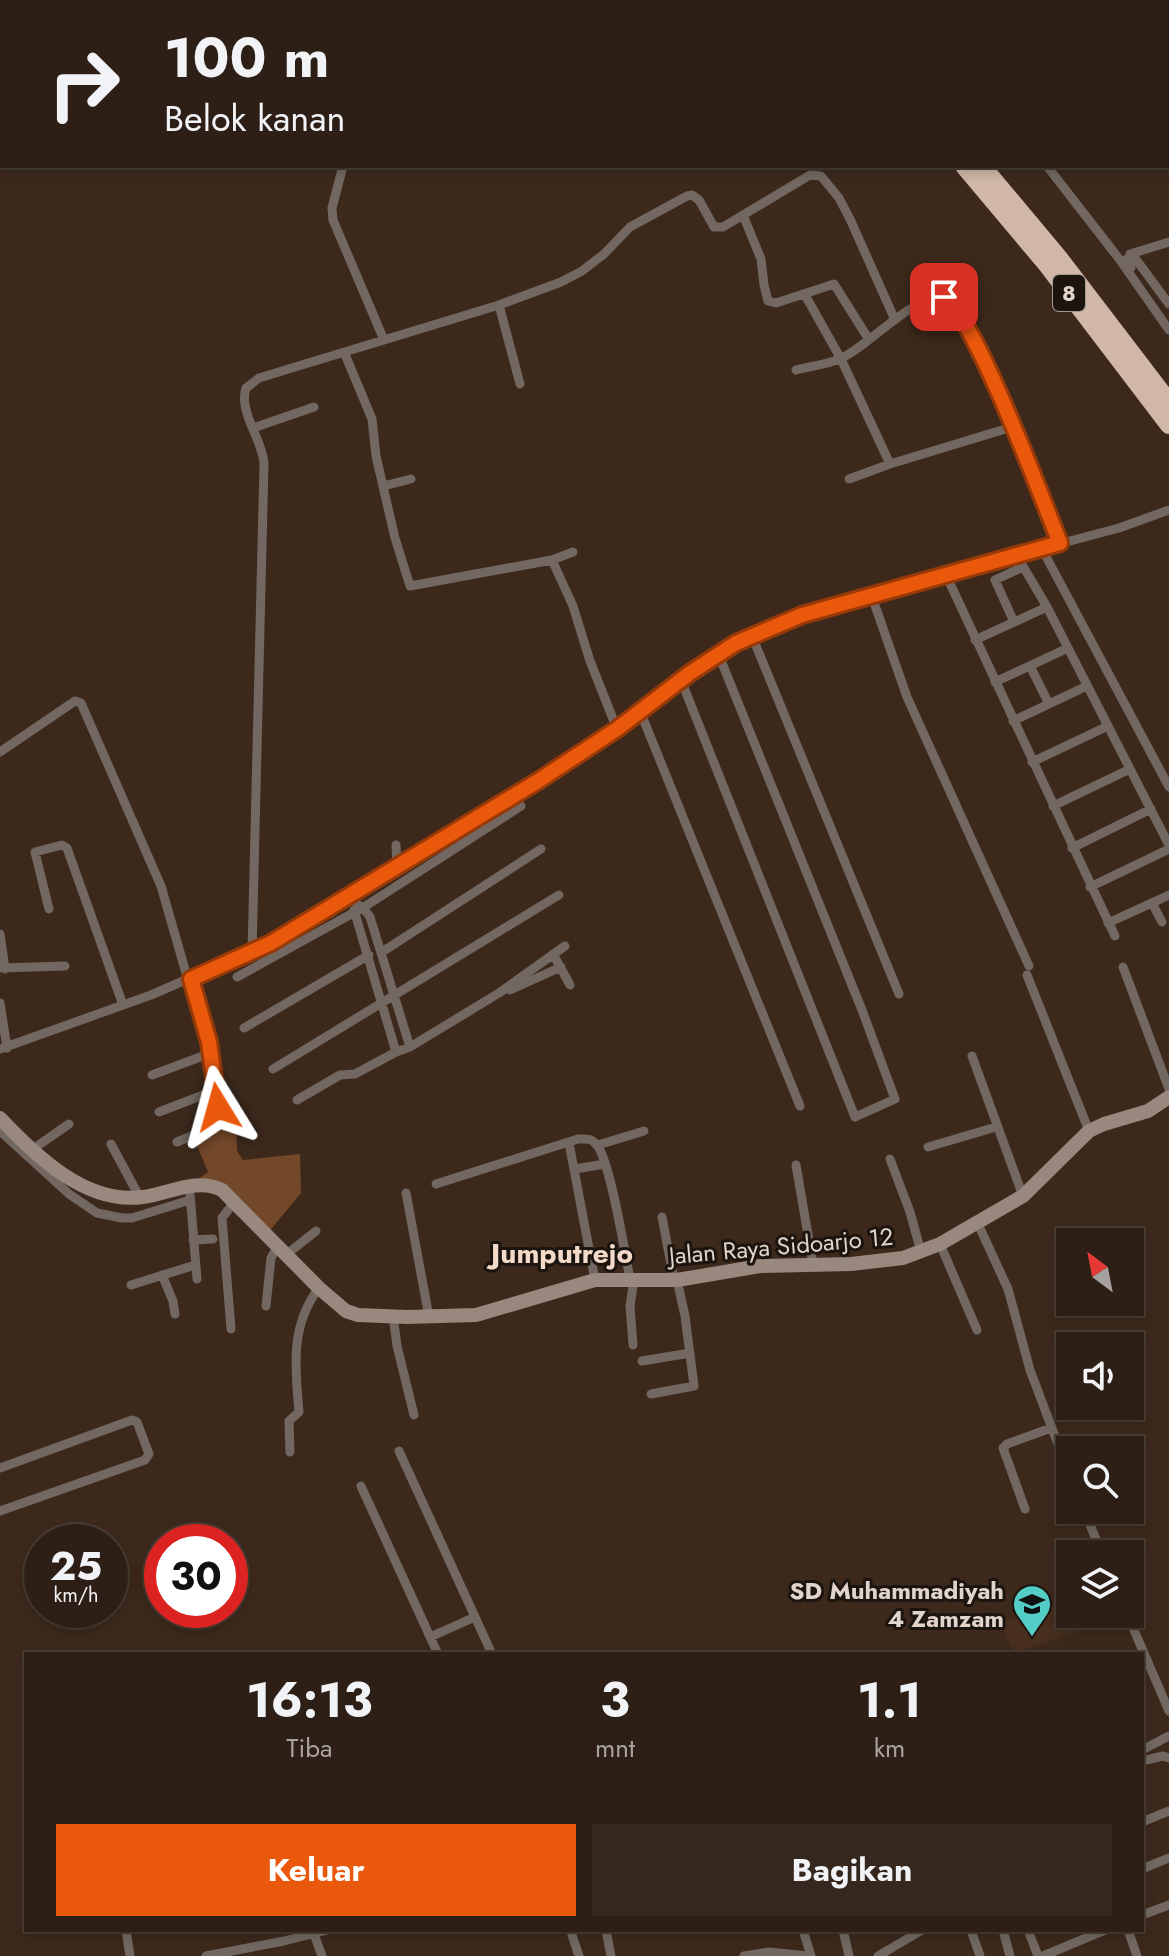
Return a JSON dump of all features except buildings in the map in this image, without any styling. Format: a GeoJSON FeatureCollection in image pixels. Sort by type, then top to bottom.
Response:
{"type":"FeatureCollection","features":[{"type":"Feature","properties":{"kind":"highway","name":"8"},"geometry":{"type":"LineString","coordinates":[[966,168],[1048,266],[1169,425]]}},
{"type":"Feature","properties":{"kind":"highway","name":"8"},"geometry":{"type":"LineString","coordinates":[[984,168],[1059,258],[1169,402]]}},
{"type":"Feature","properties":{"kind":"main road","name":"Jalan Raya Sidoarjo 12"},"geometry":{"type":"LineString","coordinates":[[0,1118],[33,1149],[84,1187],[122,1197],[140,1198],[190,1194],[211,1185],[222,1190],[231,1205],[316,1292],[352,1313],[394,1321],[476,1315],[595,1280],[678,1285],[760,1266],[882,1262],[921,1252],[981,1229],[1023,1196],[1089,1131],[1148,1111],[1169,1097]]}},
{"type":"Feature","properties":{"kind":"street"},"geometry":{"type":"LineString","coordinates":[[342,168],[332,208],[333,220],[384,340]]}},
{"type":"Feature","properties":{"kind":"street"},"geometry":{"type":"LineString","coordinates":[[1049,168],[1120,260],[1169,330]]}},
{"type":"Feature","properties":{"kind":"street"},"geometry":{"type":"LineString","coordinates":[[252,953],[264,454],[244,400],[246,388],[252,383],[344,352],[499,305],[561,282],[582,271],[630,227],[687,196],[692,195],[699,200],[714,227],[723,227],[802,178],[821,176],[839,198],[850,219],[895,320]]}},
{"type":"Feature","properties":{"kind":"street"},"geometry":{"type":"LineString","coordinates":[[743,215],[761,259],[768,301],[776,303],[836,285],[868,338]]}},
{"type":"Feature","properties":{"kind":"street"},"geometry":{"type":"LineString","coordinates":[[1169,242],[1130,254],[1127,262],[1159,289],[1169,304]]}},
{"type":"Feature","properties":{"kind":"street"},"geometry":{"type":"LineString","coordinates":[[1159,289],[1169,321]]}},
{"type":"Feature","properties":{"kind":"street"},"geometry":{"type":"LineString","coordinates":[[805,295],[841,359],[890,464]]}},
{"type":"Feature","properties":{"kind":"street"},"geometry":{"type":"LineString","coordinates":[[796,370],[841,359],[868,338],[929,300],[938,296],[948,299],[970,333],[1060,543]]}},
{"type":"Feature","properties":{"kind":"street"},"geometry":{"type":"LineString","coordinates":[[499,305],[520,384]]}},
{"type":"Feature","properties":{"kind":"street"},"geometry":{"type":"LineString","coordinates":[[344,352],[372,419],[383,486],[410,586],[552,560],[573,552]]}},
{"type":"Feature","properties":{"kind":"street"},"geometry":{"type":"LineString","coordinates":[[253,428],[314,407]]}},
{"type":"Feature","properties":{"kind":"street"},"geometry":{"type":"LineString","coordinates":[[849,479],[1012,427]]}},
{"type":"Feature","properties":{"kind":"street"},"geometry":{"type":"LineString","coordinates":[[383,486],[411,479]]}},
{"type":"Feature","properties":{"kind":"street"},"geometry":{"type":"LineString","coordinates":[[0,1003],[4,1049],[189,980],[355,905],[397,867],[543,778],[617,729],[718,653],[752,636],[802,615],[871,594],[1119,528],[1169,510]]}},
{"type":"Feature","properties":{"kind":"street"},"geometry":{"type":"LineString","coordinates":[[1042,549],[1169,787]]}},
{"type":"Feature","properties":{"kind":"street"},"geometry":{"type":"LineString","coordinates":[[1017,556],[1047,607],[1169,847],[1090,887]]}},
{"type":"Feature","properties":{"kind":"street"},"geometry":{"type":"LineString","coordinates":[[552,560],[573,606],[590,661],[617,729]]}},
{"type":"Feature","properties":{"kind":"street"},"geometry":{"type":"LineString","coordinates":[[1014,622],[995,580],[1023,567]]}},
{"type":"Feature","properties":{"kind":"street"},"geometry":{"type":"LineString","coordinates":[[946,575],[1115,936]]}},
{"type":"Feature","properties":{"kind":"street"},"geometry":{"type":"LineString","coordinates":[[871,594],[907,697],[1028,970],[1089,1131]]}},
{"type":"Feature","properties":{"kind":"street"},"geometry":{"type":"LineString","coordinates":[[975,640],[1047,607]]}},
{"type":"Feature","properties":{"kind":"street"},"geometry":{"type":"LineString","coordinates":[[752,636],[899,994]]}},
{"type":"Feature","properties":{"kind":"street"},"geometry":{"type":"LineString","coordinates":[[995,682],[1068,648]]}},
{"type":"Feature","properties":{"kind":"street"},"geometry":{"type":"LineString","coordinates":[[681,680],[855,1117],[895,1099],[718,653]]}},
{"type":"Feature","properties":{"kind":"street"},"geometry":{"type":"LineString","coordinates":[[1030,666],[1049,704]]}},
{"type":"Feature","properties":{"kind":"street"},"geometry":{"type":"LineString","coordinates":[[1013,721],[1087,686]]}},
{"type":"Feature","properties":{"kind":"street"},"geometry":{"type":"LineString","coordinates":[[0,752],[54,713],[75,701],[81,703],[161,886],[211,1053],[221,1124],[177,1142]]}},
{"type":"Feature","properties":{"kind":"street"},"geometry":{"type":"LineString","coordinates":[[640,711],[800,1106]]}},
{"type":"Feature","properties":{"kind":"street"},"geometry":{"type":"LineString","coordinates":[[1032,762],[1108,726]]}},
{"type":"Feature","properties":{"kind":"street"},"geometry":{"type":"LineString","coordinates":[[1053,806],[1130,769]]}},
{"type":"Feature","properties":{"kind":"street"},"geometry":{"type":"LineString","coordinates":[[237,977],[521,806]]}},
{"type":"Feature","properties":{"kind":"street"},"geometry":{"type":"LineString","coordinates":[[1072,848],[1151,809]]}},
{"type":"Feature","properties":{"kind":"street"},"geometry":{"type":"LineString","coordinates":[[396,845],[397,867]]}},
{"type":"Feature","properties":{"kind":"street"},"geometry":{"type":"LineString","coordinates":[[49,909],[35,852],[65,846],[123,1005]]}},
{"type":"Feature","properties":{"kind":"street"},"geometry":{"type":"LineString","coordinates":[[382,952],[541,849]]}},
{"type":"Feature","properties":{"kind":"street"},"geometry":{"type":"LineString","coordinates":[[273,1069],[559,895]]}},
{"type":"Feature","properties":{"kind":"street"},"geometry":{"type":"LineString","coordinates":[[1108,923],[1169,895]]}},
{"type":"Feature","properties":{"kind":"street"},"geometry":{"type":"LineString","coordinates":[[1152,903],[1162,922]]}},
{"type":"Feature","properties":{"kind":"street"},"geometry":{"type":"LineString","coordinates":[[355,905],[374,927],[410,1047]]}},
{"type":"Feature","properties":{"kind":"street"},"geometry":{"type":"LineString","coordinates":[[355,905],[396,1052]]}},
{"type":"Feature","properties":{"kind":"street"},"geometry":{"type":"LineString","coordinates":[[0,934],[3,969],[65,966]]}},
{"type":"Feature","properties":{"kind":"street"},"geometry":{"type":"LineString","coordinates":[[297,1100],[340,1075],[355,1074],[410,1047],[499,993],[565,946]]}},
{"type":"Feature","properties":{"kind":"street"},"geometry":{"type":"LineString","coordinates":[[553,954],[570,985]]}},
{"type":"Feature","properties":{"kind":"street"},"geometry":{"type":"LineString","coordinates":[[244,1028],[369,955]]}},
{"type":"Feature","properties":{"kind":"street"},"geometry":{"type":"LineString","coordinates":[[499,993],[513,990],[561,967]]}},
{"type":"Feature","properties":{"kind":"street"},"geometry":{"type":"LineString","coordinates":[[1123,967],[1169,1089]]}},
{"type":"Feature","properties":{"kind":"street"},"geometry":{"type":"LineString","coordinates":[[152,1075],[211,1053]]}},
{"type":"Feature","properties":{"kind":"street"},"geometry":{"type":"LineString","coordinates":[[972,1056],[1023,1196]]}},
{"type":"Feature","properties":{"kind":"street"},"geometry":{"type":"LineString","coordinates":[[159,1112],[216,1090]]}},
{"type":"Feature","properties":{"kind":"street"},"geometry":{"type":"LineString","coordinates":[[33,1149],[69,1124]]}},
{"type":"Feature","properties":{"kind":"street"},"geometry":{"type":"LineString","coordinates":[[928,1147],[996,1127]]}},
{"type":"Feature","properties":{"kind":"street"},"geometry":{"type":"LineString","coordinates":[[0,1131],[79,1203],[97,1213],[132,1218],[190,1194],[197,1279]]}},
{"type":"Feature","properties":{"kind":"street"},"geometry":{"type":"LineString","coordinates":[[598,1145],[644,1131]]}},
{"type":"Feature","properties":{"kind":"street"},"geometry":{"type":"LineString","coordinates":[[436,1184],[569,1143],[587,1139],[598,1145],[633,1282],[630,1306],[633,1345]]}},
{"type":"Feature","properties":{"kind":"street"},"geometry":{"type":"LineString","coordinates":[[569,1143],[595,1280]]}},
{"type":"Feature","properties":{"kind":"street"},"geometry":{"type":"LineString","coordinates":[[111,1144],[140,1198]]}},
{"type":"Feature","properties":{"kind":"street"},"geometry":{"type":"LineString","coordinates":[[890,1159],[921,1252]]}},
{"type":"Feature","properties":{"kind":"street"},"geometry":{"type":"LineString","coordinates":[[575,1169],[605,1164]]}},
{"type":"Feature","properties":{"kind":"street"},"geometry":{"type":"LineString","coordinates":[[796,1165],[813,1264]]}},
{"type":"Feature","properties":{"kind":"street"},"geometry":{"type":"LineString","coordinates":[[406,1193],[429,1317]]}},
{"type":"Feature","properties":{"kind":"street"},"geometry":{"type":"LineString","coordinates":[[231,1205],[222,1218],[231,1329]]}},
{"type":"Feature","properties":{"kind":"street"},"geometry":{"type":"LineString","coordinates":[[651,1394],[694,1388],[678,1285],[662,1217]]}},
{"type":"Feature","properties":{"kind":"street"},"geometry":{"type":"LineString","coordinates":[[981,1229],[1008,1289],[1030,1370],[1056,1441]]}},
{"type":"Feature","properties":{"kind":"street"},"geometry":{"type":"LineString","coordinates":[[266,1306],[278,1251],[316,1231]]}},
{"type":"Feature","properties":{"kind":"street"},"geometry":{"type":"LineString","coordinates":[[193,1240],[213,1239]]}},
{"type":"Feature","properties":{"kind":"street"},"geometry":{"type":"LineString","coordinates":[[940,1244],[977,1330]]}},
{"type":"Feature","properties":{"kind":"street"},"geometry":{"type":"LineString","coordinates":[[131,1285],[195,1265]]}},
{"type":"Feature","properties":{"kind":"street"},"geometry":{"type":"LineString","coordinates":[[162,1275],[175,1314]]}},
{"type":"Feature","properties":{"kind":"street"},"geometry":{"type":"LineString","coordinates":[[290,1452],[289,1421],[299,1412],[295,1361],[299,1326],[316,1292]]}},
{"type":"Feature","properties":{"kind":"street"},"geometry":{"type":"LineString","coordinates":[[394,1321],[414,1415]]}},
{"type":"Feature","properties":{"kind":"street"},"geometry":{"type":"LineString","coordinates":[[642,1361],[690,1353]]}},
{"type":"Feature","properties":{"kind":"street"},"geometry":{"type":"LineString","coordinates":[[0,1468],[132,1420],[137,1422],[149,1454],[145,1460],[0,1511]]}},
{"type":"Feature","properties":{"kind":"street"},"geometry":{"type":"LineString","coordinates":[[1025,1509],[1003,1448],[1051,1428]]}},
{"type":"Feature","properties":{"kind":"street"},"geometry":{"type":"LineString","coordinates":[[399,1451],[491,1652]]}},
{"type":"Feature","properties":{"kind":"street"},"geometry":{"type":"LineString","coordinates":[[361,1486],[437,1652]]}},
{"type":"Feature","properties":{"kind":"street"},"geometry":{"type":"LineString","coordinates":[[430,1637],[475,1617]]}},
{"type":"Feature","properties":{"kind":"street"},"geometry":{"type":"LineString","coordinates":[[1133,1628],[1142,1652]]}},
{"type":"Feature","properties":{"kind":"street"},"geometry":{"type":"LineString","coordinates":[[1145,1659],[1169,1711]]}},
{"type":"Feature","properties":{"kind":"street"},"geometry":{"type":"LineString","coordinates":[[1144,1749],[1169,1736]]}},
{"type":"Feature","properties":{"kind":"street"},"geometry":{"type":"LineString","coordinates":[[1144,1761],[1163,1756],[1169,1758]]}},
{"type":"Feature","properties":{"kind":"street"},"geometry":{"type":"LineString","coordinates":[[1144,1821],[1169,1811]]}},
{"type":"Feature","properties":{"kind":"street"},"geometry":{"type":"LineString","coordinates":[[1144,1868],[1169,1858]]}},
{"type":"Feature","properties":{"kind":"street"},"geometry":{"type":"LineString","coordinates":[[1144,1914],[1169,1905]]}},
{"type":"Feature","properties":{"kind":"street"},"geometry":{"type":"LineString","coordinates":[[126,1932],[130,1956]]}},
{"type":"Feature","properties":{"kind":"street"},"geometry":{"type":"LineString","coordinates":[[206,1956],[320,1932]]}},
{"type":"Feature","properties":{"kind":"street"},"geometry":{"type":"LineString","coordinates":[[606,1932],[611,1956]]}},
{"type":"Feature","properties":{"kind":"street"},"geometry":{"type":"LineString","coordinates":[[744,1956],[769,1952],[809,1956],[803,1932]]}},
{"type":"Feature","properties":{"kind":"street"},"geometry":{"type":"LineString","coordinates":[[843,1932],[849,1956]]}},
{"type":"Feature","properties":{"kind":"street"},"geometry":{"type":"LineString","coordinates":[[878,1956],[919,1932]]}},
{"type":"Feature","properties":{"kind":"street"},"geometry":{"type":"LineString","coordinates":[[972,1932],[980,1956]]}},
{"type":"Feature","properties":{"kind":"street"},"geometry":{"type":"LineString","coordinates":[[1004,1932],[1010,1956]]}},
{"type":"Feature","properties":{"kind":"street"},"geometry":{"type":"LineString","coordinates":[[1029,1932],[1040,1956],[1100,1932]]}},
{"type":"Feature","properties":{"kind":"street"},"geometry":{"type":"LineString","coordinates":[[1129,1932],[1137,1956]]}},
{"type":"Feature","properties":{"kind":"street"},"geometry":{"type":"LineString","coordinates":[[314,1934],[322,1956]]}},
{"type":"Feature","properties":{"kind":"street"},"geometry":{"type":"LineString","coordinates":[[572,1935],[579,1956]]}},
{"type":"Feature","properties":{"kind":"shaded area"},"geometry":{"type":"Polygon","coordinates":[[[236,1121],[237,1151],[243,1160],[300,1154],[301,1193],[267,1234],[213,1182],[200,1178],[208,1172],[193,1136],[236,1121]]]}},
{"type":"Feature","properties":{"kind":"shaded area","name":"SD Muhammadiyah 4 Zamzam"},"geometry":{"type":"Polygon","coordinates":[[[1056,1606],[1056,1628],[1087,1628],[1019,1652],[1012,1652],[1001,1623],[1056,1606]]]}},
{"type":"Feature","properties":{"kind":"place","name":"SD Muhammadiyah 4 Zamzam"},"geometry":{"type":"Point","coordinates":[1032,1638]}},
{"type":"Feature","properties":{"kind":"district","name":"Jumputrejo"},"geometry":{"type":"Point","coordinates":[562,1253]}},
{"type":"Feature","properties":{"kind":"route"},"geometry":{"type":"LineString","coordinates":[[218,1107],[209,1042],[191,979],[271,943],[538,781],[592,747],[690,673],[736,643],[802,615],[1060,543],[970,333],[952,303],[944,297]]}}]}
